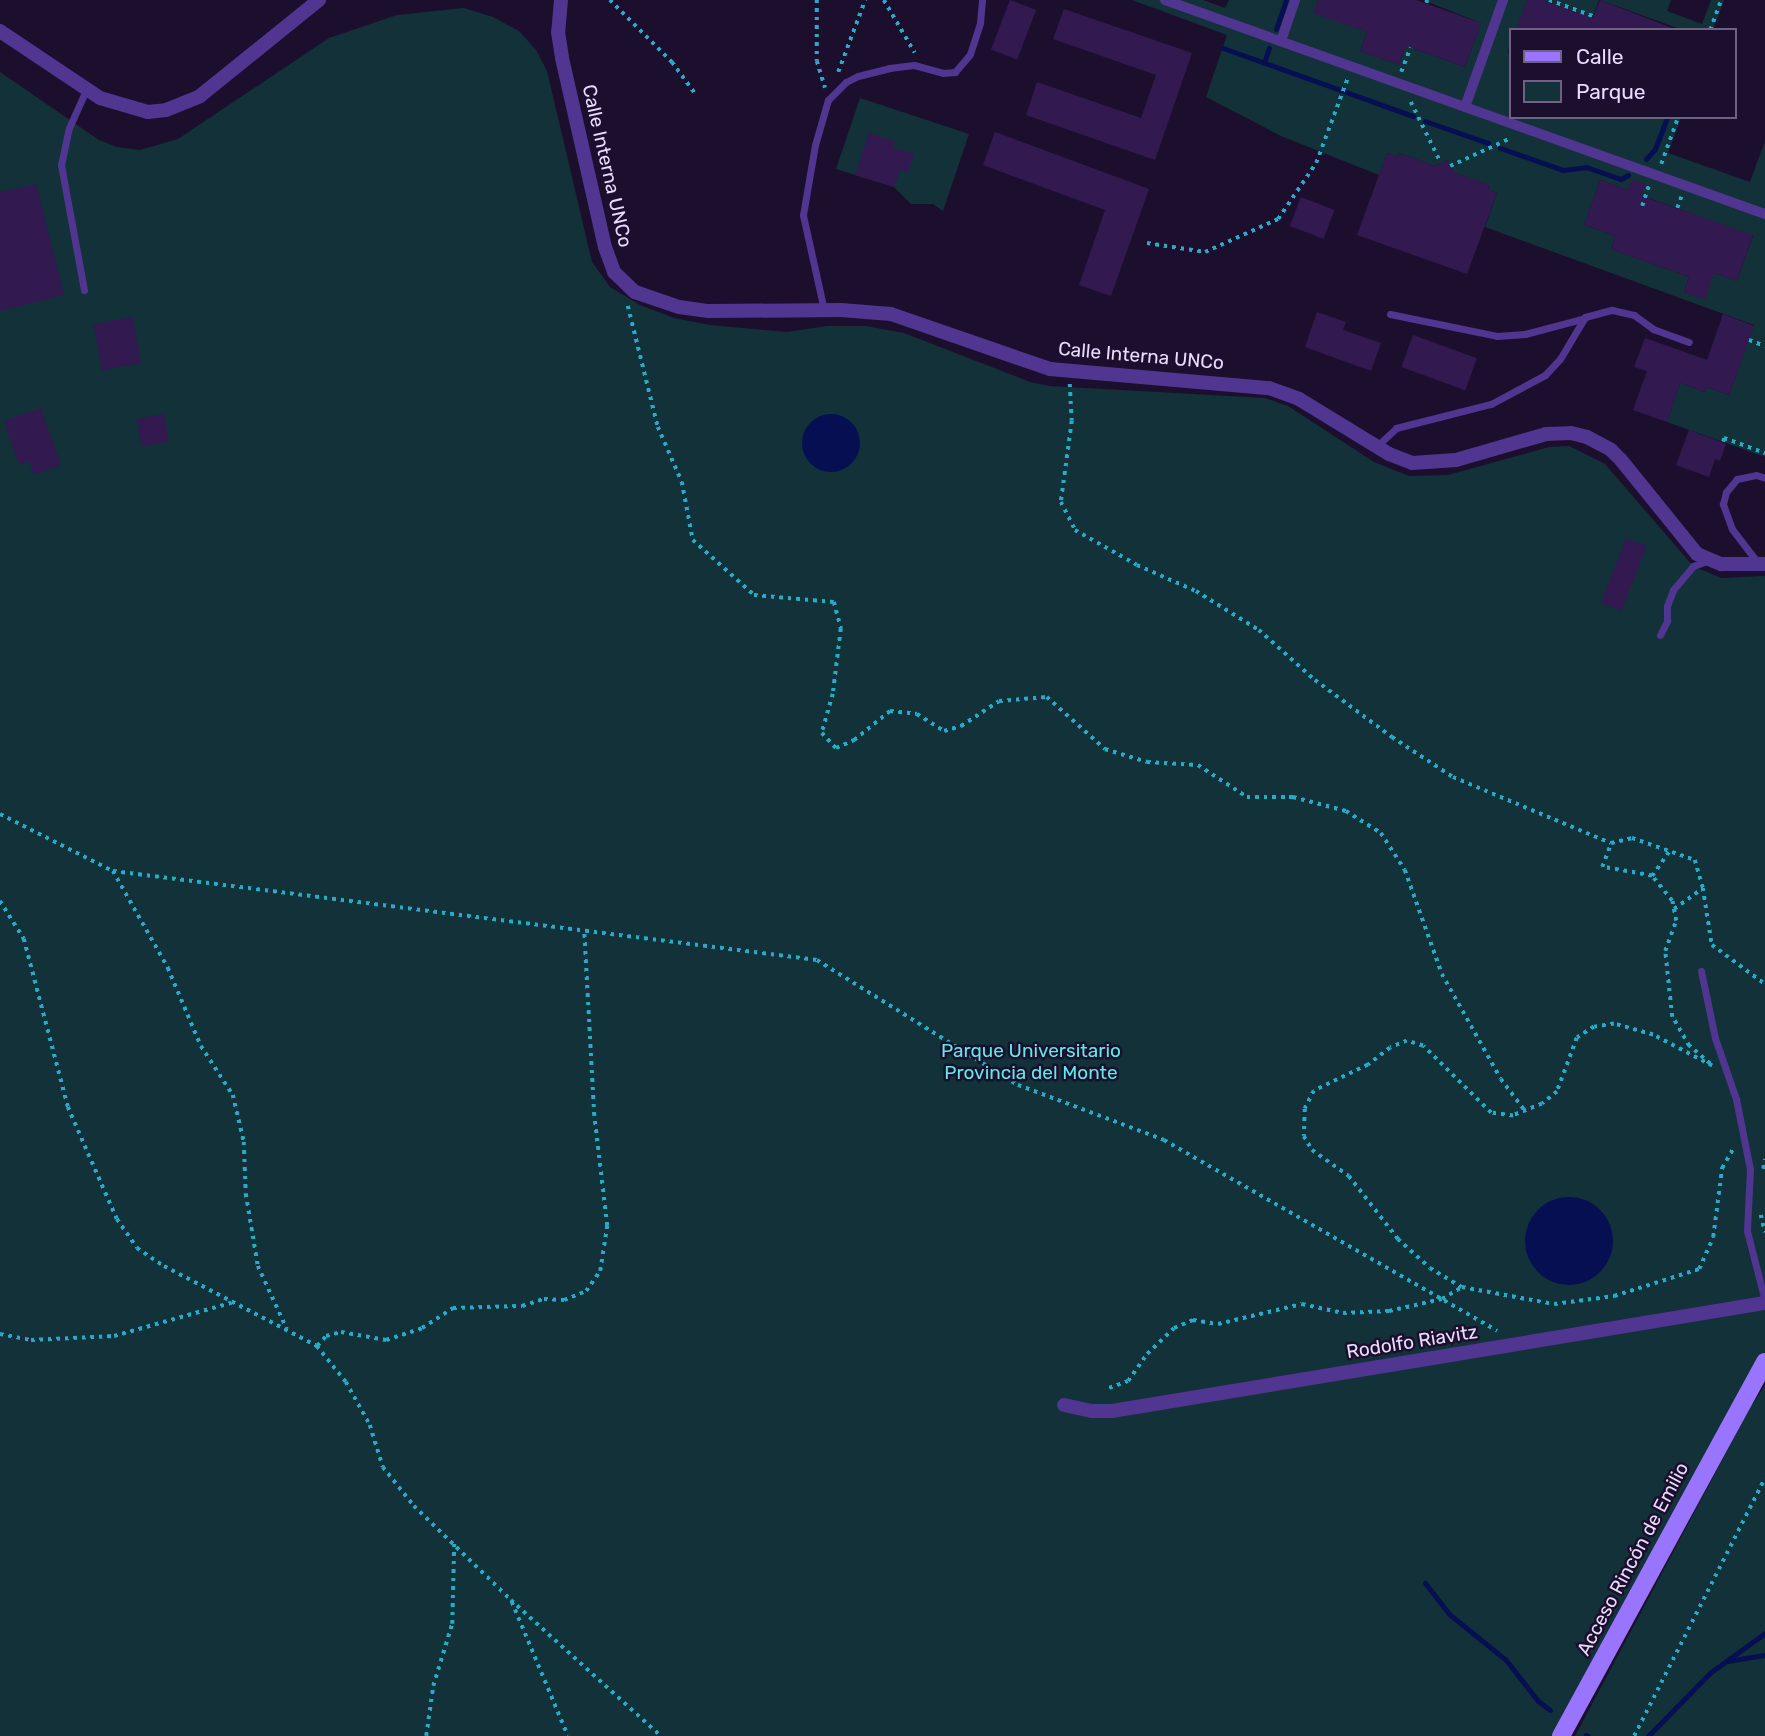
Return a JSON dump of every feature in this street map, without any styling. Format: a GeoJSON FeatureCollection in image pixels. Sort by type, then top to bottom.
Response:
{"type":"FeatureCollection","features":[{"type":"Feature","properties":{"kind":"main road","name":"Acceso Rincón de Emilio"},"geometry":{"type":"LineString","coordinates":[[1561,1736],[1765,1362]]}},
{"type":"Feature","properties":{"kind":"main road","name":"Acceso Rincón de Emilio"},"geometry":{"type":"LineString","coordinates":[[1741,1402],[1765,1372]]}},
{"type":"Feature","properties":{"kind":"street"},"geometry":{"type":"LineString","coordinates":[[0,31],[86,90],[116,105],[148,112],[184,104],[216,84],[318,0]]}},
{"type":"Feature","properties":{"kind":"street","name":"Calle Interna UNCo"},"geometry":{"type":"LineString","coordinates":[[561,0],[558,32],[562,58],[605,247],[614,272],[623,283],[653,300],[679,307],[734,312],[824,310],[891,314],[1034,365],[1069,372],[1269,388],[1299,399],[1399,459],[1425,464],[1474,457],[1546,434],[1572,433],[1587,437],[1611,450],[1688,546],[1709,561]]}},
{"type":"Feature","properties":{"kind":"street"},"geometry":{"type":"LineString","coordinates":[[1165,0],[1765,214]]}},
{"type":"Feature","properties":{"kind":"street"},"geometry":{"type":"LineString","coordinates":[[1281,41],[1295,0]]}},
{"type":"Feature","properties":{"kind":"street"},"geometry":{"type":"LineString","coordinates":[[1465,107],[1503,0]]}},
{"type":"Feature","properties":{"kind":"street"},"geometry":{"type":"LineString","coordinates":[[1709,561],[1721,564],[1762,564]]}},
{"type":"Feature","properties":{"kind":"street","name":"Rodolfo Riavitz"},"geometry":{"type":"LineString","coordinates":[[1064,1405],[1092,1411],[1112,1411],[1765,1302]]}},
{"type":"Feature","properties":{"kind":"street"},"geometry":{"type":"LineString","coordinates":[[1748,1306],[1765,1317]]}},
{"type":"Feature","properties":{"kind":"street"},"geometry":{"type":"LineString","coordinates":[[1741,1402],[1765,1352]]}},
{"type":"Feature","properties":{"kind":"lane"},"geometry":{"type":"LineString","coordinates":[[824,310],[803,215],[815,145],[828,100],[846,82],[858,76],[901,65],[928,68],[943,73],[955,72],[963,65],[976,37],[982,0]]}},
{"type":"Feature","properties":{"kind":"lane"},"geometry":{"type":"LineString","coordinates":[[84,290],[61,165],[69,128],[86,90]]}},
{"type":"Feature","properties":{"kind":"lane"},"geometry":{"type":"LineString","coordinates":[[1390,314],[1497,336],[1525,334],[1612,310],[1634,315],[1653,329],[1689,342]]}},
{"type":"Feature","properties":{"kind":"lane"},"geometry":{"type":"LineString","coordinates":[[1377,446],[1396,428],[1491,404],[1545,375],[1560,359],[1586,317]]}},
{"type":"Feature","properties":{"kind":"lane"},"geometry":{"type":"LineString","coordinates":[[1762,564],[1732,529],[1723,504],[1726,492],[1737,479],[1756,475],[1765,478]]}},
{"type":"Feature","properties":{"kind":"lane"},"geometry":{"type":"LineString","coordinates":[[1660,635],[1667,621],[1667,606],[1673,590],[1693,566],[1709,561]]}},
{"type":"Feature","properties":{"kind":"lane"},"geometry":{"type":"LineString","coordinates":[[1701,971],[1715,1038],[1736,1099],[1750,1169],[1747,1231],[1765,1302]]}},
{"type":"Feature","properties":{"kind":"path"},"geometry":{"type":"LineString","coordinates":[[610,0],[672,62],[697,96]]}},
{"type":"Feature","properties":{"kind":"path"},"geometry":{"type":"LineString","coordinates":[[817,0],[817,61],[828,100]]}},
{"type":"Feature","properties":{"kind":"path"},"geometry":{"type":"LineString","coordinates":[[828,100],[864,0]]}},
{"type":"Feature","properties":{"kind":"path"},"geometry":{"type":"LineString","coordinates":[[884,0],[912,49],[928,68]]}},
{"type":"Feature","properties":{"kind":"path"},"geometry":{"type":"LineString","coordinates":[[1549,0],[1593,16]]}},
{"type":"Feature","properties":{"kind":"path"},"geometry":{"type":"LineString","coordinates":[[1711,28],[1721,0]]}},
{"type":"Feature","properties":{"kind":"path"},"geometry":{"type":"LineString","coordinates":[[1410,48],[1400,84],[1441,163]]}},
{"type":"Feature","properties":{"kind":"path"},"geometry":{"type":"LineString","coordinates":[[1146,243],[1205,253],[1278,219],[1316,163],[1345,84]]}},
{"type":"Feature","properties":{"kind":"path"},"geometry":{"type":"LineString","coordinates":[[1642,206],[1677,119]]}},
{"type":"Feature","properties":{"kind":"path"},"geometry":{"type":"LineString","coordinates":[[1450,166],[1528,129]]}},
{"type":"Feature","properties":{"kind":"path"},"geometry":{"type":"LineString","coordinates":[[623,283],[658,427],[682,482],[693,540],[754,595],[834,602],[841,629],[834,694],[822,733],[836,748],[854,740],[890,711],[917,714],[944,731],[961,726],[999,701],[1047,697],[1104,749],[1147,762],[1198,765],[1247,797],[1293,797],[1346,811],[1381,833],[1405,870],[1442,974],[1501,1079],[1525,1111]]}},
{"type":"Feature","properties":{"kind":"path"},"geometry":{"type":"LineString","coordinates":[[1749,340],[1765,346]]}},
{"type":"Feature","properties":{"kind":"path"},"geometry":{"type":"LineString","coordinates":[[1069,372],[1072,421],[1061,502],[1075,530],[1137,565],[1196,591],[1259,630],[1315,680],[1392,737],[1453,777],[1611,843],[1632,838],[1695,860],[1703,888],[1712,945],[1765,984]]}},
{"type":"Feature","properties":{"kind":"path"},"geometry":{"type":"LineString","coordinates":[[1723,442],[1724,438],[1765,453]]}},
{"type":"Feature","properties":{"kind":"path"},"geometry":{"type":"LineString","coordinates":[[0,814],[113,870],[817,960],[1018,1085],[1164,1140],[1520,1344]]}},
{"type":"Feature","properties":{"kind":"path"},"geometry":{"type":"LineString","coordinates":[[1611,843],[1602,867],[1653,876],[1672,901],[1676,920],[1665,951],[1672,1017],[1689,1046],[1717,1072]]}},
{"type":"Feature","properties":{"kind":"path"},"geometry":{"type":"LineString","coordinates":[[1653,876],[1670,850]]}},
{"type":"Feature","properties":{"kind":"path"},"geometry":{"type":"LineString","coordinates":[[113,870],[169,968],[201,1046],[233,1095],[244,1142],[246,1194],[258,1266],[288,1331]]}},
{"type":"Feature","properties":{"kind":"path"},"geometry":{"type":"LineString","coordinates":[[1674,910],[1703,888]]}},
{"type":"Feature","properties":{"kind":"path"},"geometry":{"type":"LineString","coordinates":[[0,901],[24,939],[68,1107],[117,1219],[137,1248],[164,1266],[317,1346],[346,1382],[370,1425],[383,1467],[414,1506],[661,1736]]}},
{"type":"Feature","properties":{"kind":"path"},"geometry":{"type":"LineString","coordinates":[[317,1346],[326,1336],[341,1332],[386,1340],[422,1328],[453,1308],[522,1306],[544,1299],[564,1300],[586,1291],[600,1271],[607,1226],[594,1116],[584,930]]}},
{"type":"Feature","properties":{"kind":"path"},"geometry":{"type":"LineString","coordinates":[[1712,1066],[1653,1035],[1614,1024],[1594,1027],[1577,1038],[1557,1092],[1513,1116],[1491,1113],[1423,1046],[1407,1041],[1391,1048],[1368,1065],[1314,1091],[1304,1109],[1304,1136],[1312,1150],[1349,1177],[1398,1239],[1430,1268],[1462,1287],[1553,1304],[1614,1296],[1699,1269],[1713,1237],[1719,1180],[1734,1143]]}},
{"type":"Feature","properties":{"kind":"path"},"geometry":{"type":"LineString","coordinates":[[1109,1388],[1128,1381],[1147,1354],[1174,1328],[1193,1320],[1218,1324],[1302,1304],[1343,1313],[1389,1311],[1442,1299],[1462,1287]]}},
{"type":"Feature","properties":{"kind":"path"},"geometry":{"type":"LineString","coordinates":[[0,1334],[32,1340],[114,1336],[233,1302]]}},
{"type":"Feature","properties":{"kind":"path"},"geometry":{"type":"LineString","coordinates":[[1634,1736],[1765,1478]]}},
{"type":"Feature","properties":{"kind":"path"},"geometry":{"type":"LineString","coordinates":[[426,1736],[433,1686],[452,1625],[454,1544]]}},
{"type":"Feature","properties":{"kind":"path"},"geometry":{"type":"LineString","coordinates":[[512,1600],[568,1736]]}},
{"type":"Feature","properties":{"kind":"green space"},"geometry":{"type":"Polygon","coordinates":[[[1132,0],[1203,0],[1225,8],[1229,0],[1318,0],[1314,12],[1367,32],[1360,51],[1399,65],[1406,46],[1465,67],[1481,23],[1423,0],[1527,0],[1518,28],[1510,28],[1510,119],[1680,119],[1668,153],[1750,182],[1765,141],[1765,457],[1667,422],[1680,383],[1705,392],[1707,387],[1729,395],[1754,325],[1485,227],[1497,193],[1488,190],[1490,186],[1453,172],[1447,160],[1435,166],[1399,153],[1397,157],[1387,153],[1379,175],[1281,136],[1206,97],[1227,35],[1132,0]],[[1600,180],[1584,225],[1615,236],[1611,249],[1689,277],[1684,292],[1704,299],[1705,270],[1737,281],[1753,236],[1649,198],[1645,207],[1628,190],[1600,180]]]}},
{"type":"Feature","properties":{"kind":"green space"},"geometry":{"type":"Polygon","coordinates":[[[1542,0],[1599,0],[1589,28],[1579,13],[1542,0]]]}},
{"type":"Feature","properties":{"kind":"green space"},"geometry":{"type":"Polygon","coordinates":[[[1600,0],[1671,0],[1667,11],[1702,24],[1711,0],[1724,0],[1714,28],[1677,28],[1600,0]]]}},
{"type":"Feature","properties":{"kind":"green space","name":"Parque Universitario Provincia del Monte"},"geometry":{"type":"Polygon","coordinates":[[[464,8],[493,17],[519,31],[536,50],[547,71],[592,262],[610,287],[640,305],[674,318],[710,325],[787,332],[827,326],[866,326],[904,333],[1030,382],[1049,386],[1265,398],[1288,406],[1374,462],[1409,476],[1448,475],[1549,447],[1569,446],[1605,464],[1693,566],[1721,578],[1765,576],[1765,1362],[1561,1736],[0,1736],[0,72],[99,140],[117,147],[140,150],[178,139],[329,38],[397,15],[464,8]]]}},
{"type":"Feature","properties":{"kind":"green space"},"geometry":{"type":"Polygon","coordinates":[[[860,98],[969,134],[943,211],[933,204],[911,204],[894,187],[836,169],[860,98]]]}},
{"type":"Feature","properties":{"kind":"green space"},"geometry":{"type":"Polygon","coordinates":[[[1765,1385],[1765,1736],[1575,1736],[1750,1408],[1765,1385]]]}},
{"type":"Feature","properties":{"kind":"shaded area"},"geometry":{"type":"Polygon","coordinates":[[[831,414],[842,416],[855,427],[860,443],[858,454],[847,467],[831,472],[820,470],[807,459],[802,443],[804,432],[815,419],[831,414]]]}},
{"type":"Feature","properties":{"kind":"shaded area"},"geometry":{"type":"Polygon","coordinates":[[[1569,1197],[1586,1201],[1600,1210],[1609,1224],[1613,1241],[1609,1258],[1600,1272],[1586,1281],[1569,1285],[1552,1281],[1538,1272],[1529,1258],[1525,1241],[1529,1224],[1538,1210],[1552,1201],[1569,1197]]]}},
{"type":"Feature","properties":{"kind":"building"},"geometry":{"type":"Polygon","coordinates":[[[1010,0],[1036,10],[1017,60],[991,49],[1010,0]]]}},
{"type":"Feature","properties":{"kind":"building"},"geometry":{"type":"Polygon","coordinates":[[[1318,0],[1416,0],[1481,23],[1465,67],[1406,46],[1399,65],[1360,51],[1367,32],[1313,13],[1318,0]]]}},
{"type":"Feature","properties":{"kind":"building"},"geometry":{"type":"Polygon","coordinates":[[[1527,0],[1542,0],[1593,18],[1600,0],[1672,28],[1517,28],[1527,0]]]}},
{"type":"Feature","properties":{"kind":"building"},"geometry":{"type":"Polygon","coordinates":[[[1064,9],[1192,53],[1155,160],[1026,115],[1037,82],[1141,118],[1156,75],[1053,39],[1064,9]]]}},
{"type":"Feature","properties":{"kind":"building"},"geometry":{"type":"Polygon","coordinates":[[[995,132],[1149,189],[1111,296],[1079,285],[1105,210],[983,165],[995,132]]]}},
{"type":"Feature","properties":{"kind":"building"},"geometry":{"type":"Polygon","coordinates":[[[869,133],[895,141],[893,148],[914,154],[908,173],[900,170],[894,187],[855,175],[869,133]]]}},
{"type":"Feature","properties":{"kind":"building"},"geometry":{"type":"Polygon","coordinates":[[[1387,153],[1397,157],[1399,153],[1435,166],[1447,160],[1453,172],[1490,185],[1488,190],[1497,193],[1467,274],[1357,235],[1387,153]]]}},
{"type":"Feature","properties":{"kind":"building"},"geometry":{"type":"Polygon","coordinates":[[[1632,179],[1646,184],[1642,196],[1753,235],[1737,281],[1714,273],[1705,300],[1684,292],[1689,277],[1611,249],[1615,236],[1584,225],[1600,180],[1628,190],[1632,179]]]}},
{"type":"Feature","properties":{"kind":"building"},"geometry":{"type":"Polygon","coordinates":[[[36,184],[64,295],[0,311],[0,192],[36,184]]]}},
{"type":"Feature","properties":{"kind":"building"},"geometry":{"type":"Polygon","coordinates":[[[1301,197],[1335,210],[1323,239],[1290,226],[1301,197]]]}},
{"type":"Feature","properties":{"kind":"building"},"geometry":{"type":"Polygon","coordinates":[[[1317,312],[1346,322],[1343,330],[1381,343],[1371,371],[1305,347],[1317,312]]]}},
{"type":"Feature","properties":{"kind":"building"},"geometry":{"type":"Polygon","coordinates":[[[1723,314],[1754,326],[1729,395],[1707,387],[1705,392],[1680,383],[1667,422],[1633,410],[1647,371],[1634,367],[1645,338],[1707,360],[1723,314]]]}},
{"type":"Feature","properties":{"kind":"building"},"geometry":{"type":"Polygon","coordinates":[[[133,317],[141,363],[102,370],[94,324],[133,317]]]}},
{"type":"Feature","properties":{"kind":"building"},"geometry":{"type":"Polygon","coordinates":[[[1413,335],[1477,358],[1465,390],[1401,367],[1413,335]]]}},
{"type":"Feature","properties":{"kind":"building"},"geometry":{"type":"Polygon","coordinates":[[[41,408],[61,465],[34,475],[29,461],[19,465],[4,421],[41,408]]]}},
{"type":"Feature","properties":{"kind":"building"},"geometry":{"type":"Polygon","coordinates":[[[164,414],[169,442],[141,446],[136,419],[164,414]]]}},
{"type":"Feature","properties":{"kind":"building"},"geometry":{"type":"Polygon","coordinates":[[[1689,430],[1726,444],[1720,461],[1715,459],[1709,477],[1676,465],[1689,430]]]}},
{"type":"Feature","properties":{"kind":"building"},"geometry":{"type":"Polygon","coordinates":[[[1626,538],[1647,546],[1621,611],[1601,603],[1626,538]]]}},
{"type":"Feature","properties":{"kind":"waterway"},"geometry":{"type":"LineString","coordinates":[[1276,29],[1286,0]]}},
{"type":"Feature","properties":{"kind":"waterway"},"geometry":{"type":"LineString","coordinates":[[1223,48],[1413,116]]}},
{"type":"Feature","properties":{"kind":"waterway"},"geometry":{"type":"LineString","coordinates":[[1264,63],[1269,48]]}},
{"type":"Feature","properties":{"kind":"waterway"},"geometry":{"type":"LineString","coordinates":[[1646,159],[1655,149],[1666,119]]}},
{"type":"Feature","properties":{"kind":"waterway"},"geometry":{"type":"LineString","coordinates":[[1425,121],[1488,143]]}},
{"type":"Feature","properties":{"kind":"waterway"},"geometry":{"type":"LineString","coordinates":[[1500,148],[1563,170],[1586,167],[1621,179],[1628,175]]}},
{"type":"Feature","properties":{"kind":"waterway"},"geometry":{"type":"LineString","coordinates":[[1425,1583],[1449,1614],[1506,1660],[1538,1701],[1550,1710]]}},
{"type":"Feature","properties":{"kind":"waterway"},"geometry":{"type":"LineString","coordinates":[[1648,1736],[1711,1672],[1765,1633]]}},
{"type":"Feature","properties":{"kind":"waterway"},"geometry":{"type":"LineString","coordinates":[[1727,1661],[1765,1655]]}}]}
